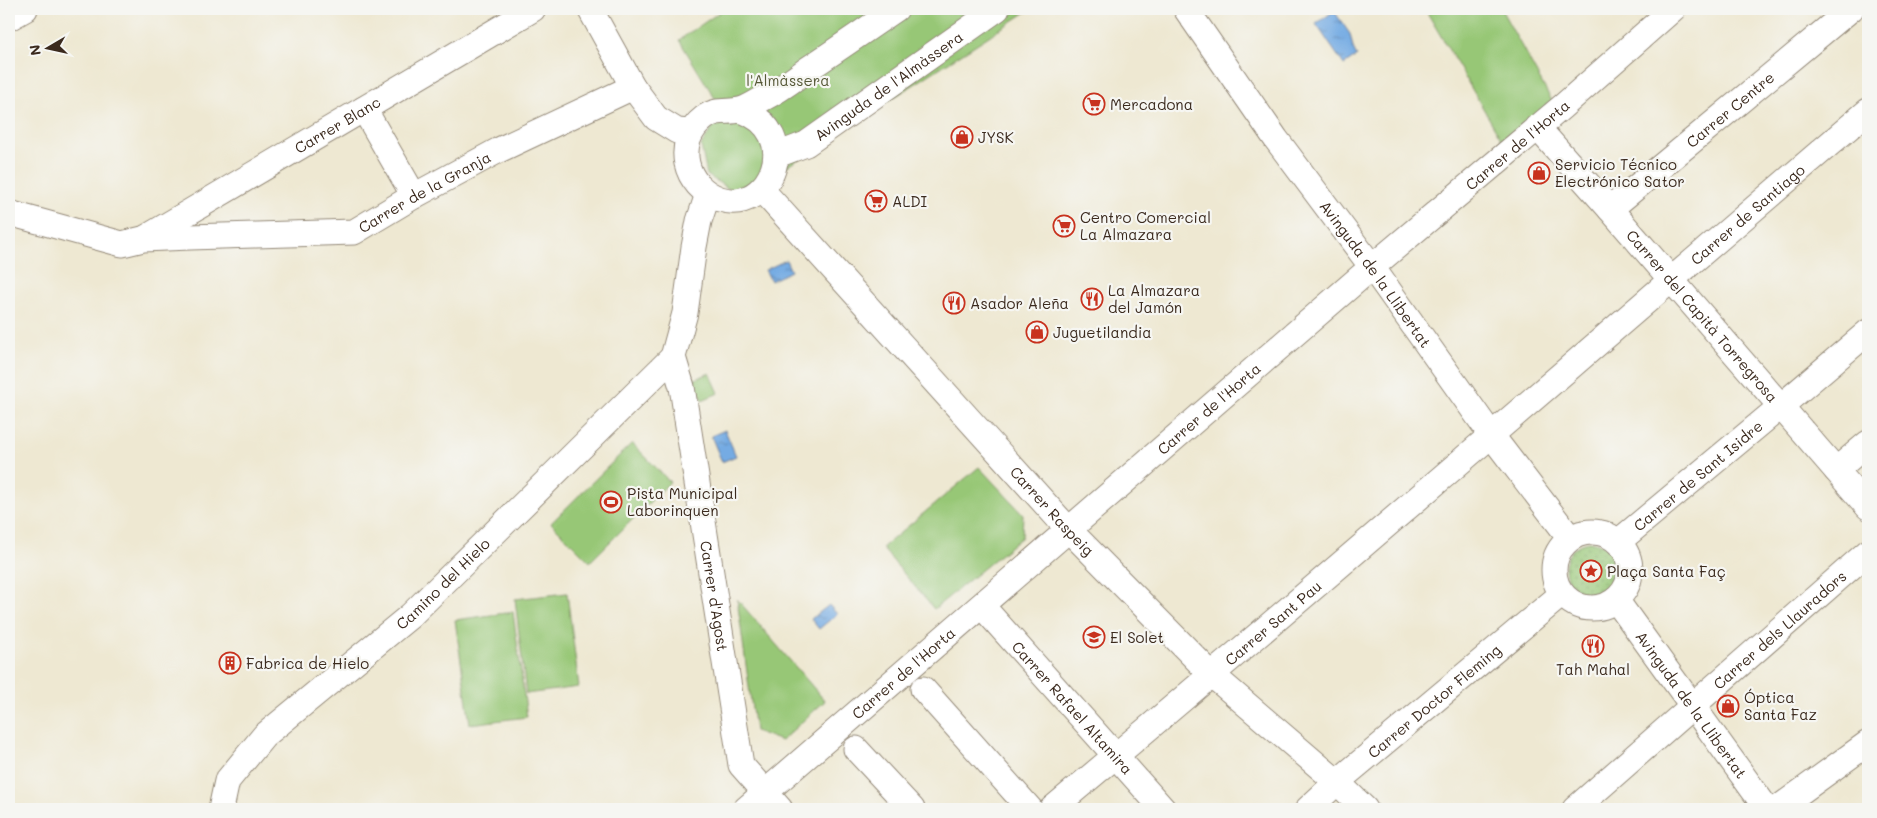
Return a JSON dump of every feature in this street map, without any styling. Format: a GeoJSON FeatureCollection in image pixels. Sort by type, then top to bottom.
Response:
{"type":"FeatureCollection","features":[{"type":"Feature","properties":{"kind":"street"},"geometry":{"type":"LineString","coordinates":[[9,18],[25,9]]}},
{"type":"Feature","properties":{"kind":"street","name":"Carrer Blanc"},"geometry":{"type":"LineString","coordinates":[[143,239],[532,9]]}},
{"type":"Feature","properties":{"kind":"street"},"geometry":{"type":"LineString","coordinates":[[590,9],[633,87],[656,118],[677,131],[691,132]]}},
{"type":"Feature","properties":{"kind":"street"},"geometry":{"type":"LineString","coordinates":[[741,110],[766,97],[896,9]]}},
{"type":"Feature","properties":{"kind":"street","name":"Avinguda de l'Almàssera"},"geometry":{"type":"LineString","coordinates":[[777,155],[806,144],[997,9]]}},
{"type":"Feature","properties":{"kind":"street","name":"Avinguda de la Llibertat"},"geometry":{"type":"LineString","coordinates":[[1186,9],[1276,139],[1372,267],[1492,436],[1570,538]]}},
{"type":"Feature","properties":{"kind":"street","name":"Carrer de l'Horta"},"geometry":{"type":"LineString","coordinates":[[746,809],[772,801],[840,726],[982,606],[1068,529],[1674,9]]}},
{"type":"Feature","properties":{"kind":"street","name":"Carrer Centre"},"geometry":{"type":"LineString","coordinates":[[1610,209],[1851,9]]}},
{"type":"Feature","properties":{"kind":"street","name":"Carrer de la Granja"},"geometry":{"type":"LineString","coordinates":[[143,239],[354,232],[414,196],[499,150],[633,87]]}},
{"type":"Feature","properties":{"kind":"street"},"geometry":{"type":"LineString","coordinates":[[364,109],[414,196]]}},
{"type":"Feature","properties":{"kind":"street"},"geometry":{"type":"LineString","coordinates":[[720,110],[741,110],[760,119],[773,136],[777,155],[776,164],[770,178],[761,189],[747,198],[732,201],[722,200],[708,194],[699,187],[691,176],[687,164],[686,149],[691,132],[704,118],[720,110]]}},
{"type":"Feature","properties":{"kind":"street","name":"Carrer de Santiago"},"geometry":{"type":"LineString","coordinates":[[1492,436],[1670,280],[1868,111]]}},
{"type":"Feature","properties":{"kind":"street","name":"Carrer del Capità Torregrosa"},"geometry":{"type":"LineString","coordinates":[[1536,127],[1610,209],[1868,507]]}},
{"type":"Feature","properties":{"kind":"street","name":"Carrer Raspeig"},"geometry":{"type":"LineString","coordinates":[[761,189],[1068,529],[1211,674],[1337,782],[1365,809]]}},
{"type":"Feature","properties":{"kind":"street"},"geometry":{"type":"LineString","coordinates":[[673,356],[685,313],[698,223],[708,194]]}},
{"type":"Feature","properties":{"kind":"street"},"geometry":{"type":"LineString","coordinates":[[9,213],[122,244],[143,239]]}},
{"type":"Feature","properties":{"kind":"street","name":"Carrer de Sant Isidre"},"geometry":{"type":"LineString","coordinates":[[1618,542],[1868,332]]}},
{"type":"Feature","properties":{"kind":"street","name":"Carrer d'Agost"},"geometry":{"type":"LineString","coordinates":[[673,356],[682,387],[741,765],[772,801]]}},
{"type":"Feature","properties":{"kind":"street","name":"Camino del Hielo"},"geometry":{"type":"LineString","coordinates":[[221,809],[227,781],[264,736],[410,616],[673,356]]}},
{"type":"Feature","properties":{"kind":"street","name":"Carrer Sant Pau"},"geometry":{"type":"LineString","coordinates":[[1052,809],[1492,436]]}},
{"type":"Feature","properties":{"kind":"street"},"geometry":{"type":"LineString","coordinates":[[1836,470],[1868,442]]}},
{"type":"Feature","properties":{"kind":"street"},"geometry":{"type":"LineString","coordinates":[[1595,532],[1607,535],[1618,542],[1627,556],[1630,571],[1626,587],[1616,600],[1606,606],[1588,608],[1571,602],[1562,594],[1556,583],[1554,564],[1561,547],[1570,538],[1582,533],[1595,532]]}},
{"type":"Feature","properties":{"kind":"street","name":"Carrer dels Llauradors"},"geometry":{"type":"LineString","coordinates":[[1575,809],[1868,552]]}},
{"type":"Feature","properties":{"kind":"street","name":"Carrer Doctor Fleming"},"geometry":{"type":"LineString","coordinates":[[1308,809],[1337,782],[1562,594]]}},
{"type":"Feature","properties":{"kind":"street","name":"Avinguda de la Llibertat"},"geometry":{"type":"LineString","coordinates":[[1616,600],[1767,809]]}},
{"type":"Feature","properties":{"kind":"street","name":"Carrer Rafael Altamira"},"geometry":{"type":"LineString","coordinates":[[982,606],[1164,809]]}},
{"type":"Feature","properties":{"kind":"street"},"geometry":{"type":"LineString","coordinates":[[923,689],[1030,809]]}},
{"type":"Feature","properties":{"kind":"street"},"geometry":{"type":"LineString","coordinates":[[1776,809],[1868,743]]}},
{"type":"Feature","properties":{"kind":"street"},"geometry":{"type":"LineString","coordinates":[[856,749],[912,809]]}},
{"type":"Feature","properties":{"kind":"green space","name":"l'Almàssera"},"geometry":{"type":"Polygon","coordinates":[[[724,9],[1031,9],[755,187],[732,191],[707,175],[701,146],[714,125],[727,118],[679,40],[724,9]]]}},
{"type":"Feature","properties":{"kind":"green space"},"geometry":{"type":"Polygon","coordinates":[[[1425,9],[1501,9],[1552,101],[1504,144],[1425,9]]]}},
{"type":"Feature","properties":{"kind":"green space"},"geometry":{"type":"Polygon","coordinates":[[[710,373],[719,393],[702,400],[693,380],[710,373]]]}},
{"type":"Feature","properties":{"kind":"green space","name":"Pista Municipal Laborinquen"},"geometry":{"type":"Polygon","coordinates":[[[632,443],[670,482],[590,562],[551,523],[632,443]]]}},
{"type":"Feature","properties":{"kind":"green space"},"geometry":{"type":"Polygon","coordinates":[[[979,467],[1023,514],[1022,537],[934,609],[882,548],[979,467]]]}},
{"type":"Feature","properties":{"kind":"green space"},"geometry":{"type":"Polygon","coordinates":[[[1586,542],[1596,542],[1606,546],[1613,553],[1617,568],[1613,583],[1606,590],[1596,594],[1586,594],[1576,590],[1569,583],[1565,573],[1565,563],[1569,553],[1576,546],[1586,542]]]}},
{"type":"Feature","properties":{"kind":"green space"},"geometry":{"type":"Polygon","coordinates":[[[567,593],[579,687],[526,694],[515,599],[567,593]]]}},
{"type":"Feature","properties":{"kind":"green space"},"geometry":{"type":"Polygon","coordinates":[[[737,599],[825,701],[781,741],[755,731],[737,599]]]}},
{"type":"Feature","properties":{"kind":"green space"},"geometry":{"type":"Polygon","coordinates":[[[513,612],[527,717],[470,724],[455,620],[513,612]]]}},
{"type":"Feature","properties":{"kind":"water"},"geometry":{"type":"Polygon","coordinates":[[[1334,11],[1350,34],[1357,56],[1344,65],[1316,24],[1334,11]]]}},
{"type":"Feature","properties":{"kind":"water"},"geometry":{"type":"Polygon","coordinates":[[[786,260],[791,271],[771,281],[765,270],[786,260]]]}},
{"type":"Feature","properties":{"kind":"water"},"geometry":{"type":"Polygon","coordinates":[[[725,430],[736,456],[722,462],[711,436],[725,430]]]}},
{"type":"Feature","properties":{"kind":"water"},"geometry":{"type":"Polygon","coordinates":[[[829,605],[837,614],[819,629],[811,619],[829,605]]]}},
{"type":"Feature","properties":{"kind":"place","name":"Mercadona"},"geometry":{"type":"Point","coordinates":[1094,104]}},
{"type":"Feature","properties":{"kind":"place","name":"JYSK"},"geometry":{"type":"Point","coordinates":[962,137]}},
{"type":"Feature","properties":{"kind":"place","name":"Servicio Técnico Electrónico Sator"},"geometry":{"type":"Point","coordinates":[1539,173]}},
{"type":"Feature","properties":{"kind":"place","name":"ALDI"},"geometry":{"type":"Point","coordinates":[876,201]}},
{"type":"Feature","properties":{"kind":"place","name":"Centro Comercial La Almazara"},"geometry":{"type":"Point","coordinates":[1064,226]}},
{"type":"Feature","properties":{"kind":"place","name":"La Almazara del Jamón"},"geometry":{"type":"Point","coordinates":[1092,299]}},
{"type":"Feature","properties":{"kind":"place","name":"Asador Aleña"},"geometry":{"type":"Point","coordinates":[954,303]}},
{"type":"Feature","properties":{"kind":"place","name":"Juguetilandia"},"geometry":{"type":"Point","coordinates":[1037,332]}},
{"type":"Feature","properties":{"kind":"place","name":"Pista Municipal Laborinquen"},"geometry":{"type":"Point","coordinates":[611,502]}},
{"type":"Feature","properties":{"kind":"place","name":"Plaça Santa Faç"},"geometry":{"type":"Point","coordinates":[1591,571]}},
{"type":"Feature","properties":{"kind":"place","name":"El Solet"},"geometry":{"type":"Point","coordinates":[1094,637]}},
{"type":"Feature","properties":{"kind":"place","name":"Tah Mahal"},"geometry":{"type":"Point","coordinates":[1593,646]}},
{"type":"Feature","properties":{"kind":"place","name":"Fabrica de Hielo"},"geometry":{"type":"Point","coordinates":[230,663]}},
{"type":"Feature","properties":{"kind":"place","name":"Óptica Santa Faz"},"geometry":{"type":"Point","coordinates":[1728,706]}}]}
